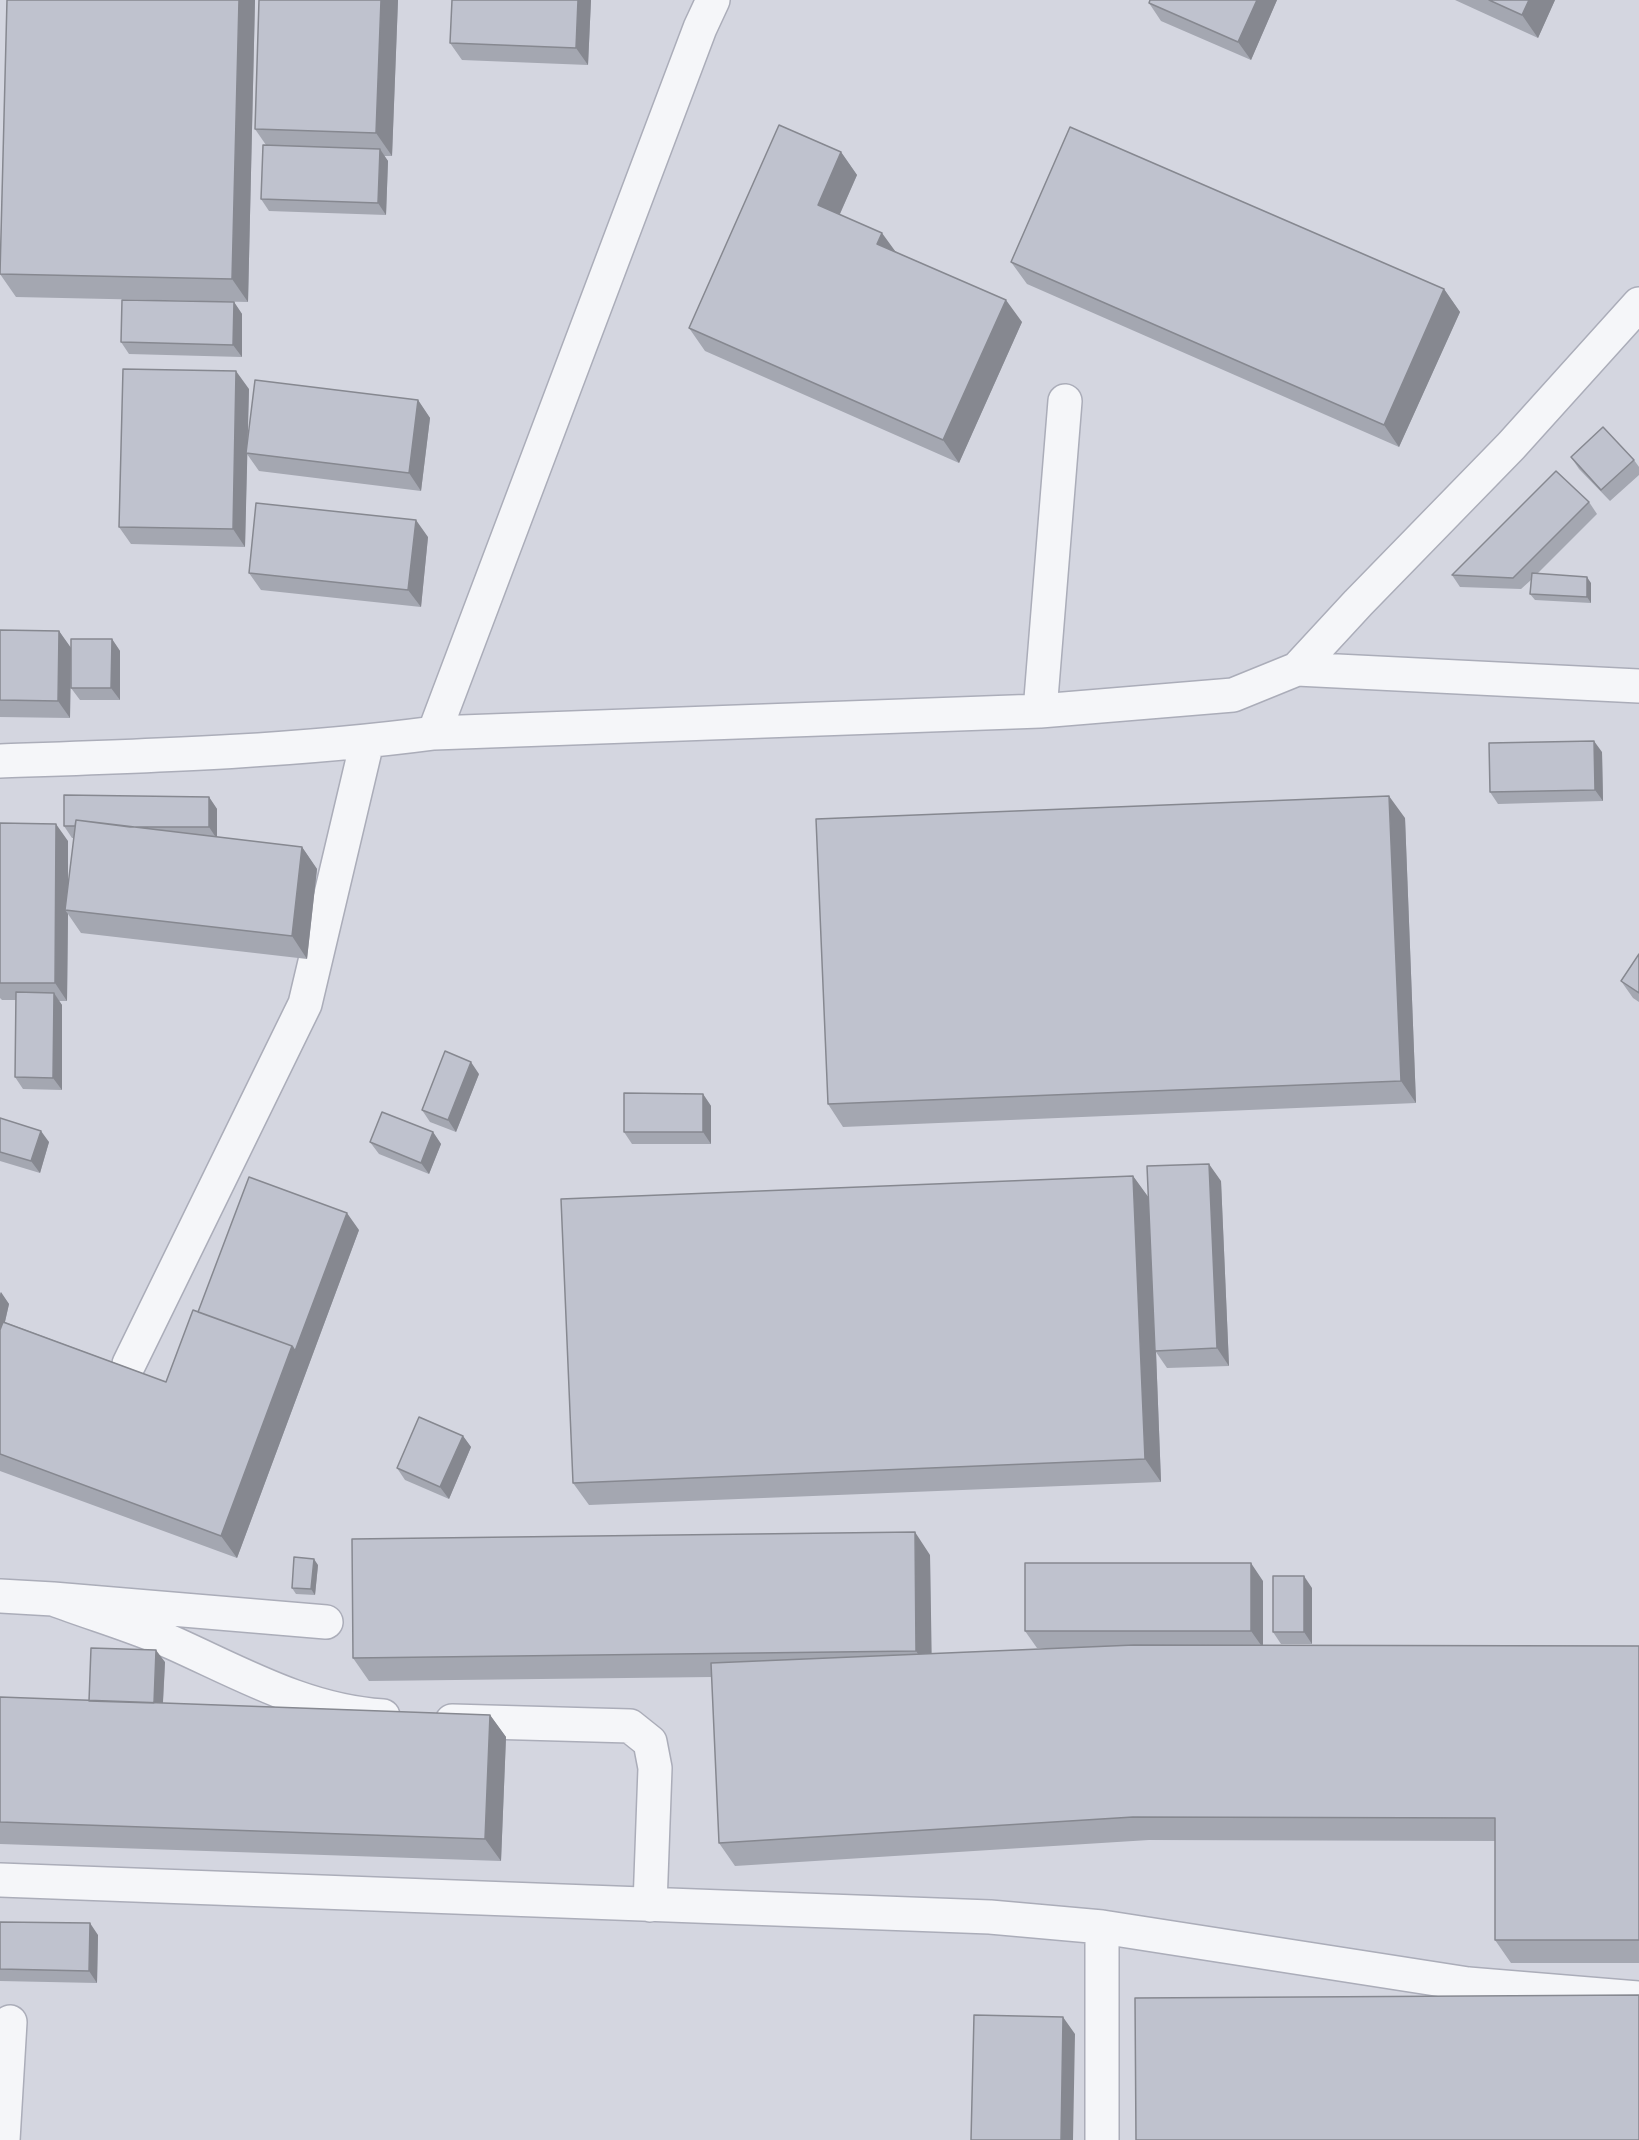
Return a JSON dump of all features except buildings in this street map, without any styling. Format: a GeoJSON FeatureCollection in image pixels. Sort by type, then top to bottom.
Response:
{"type":"FeatureCollection","features":[{"type":"Feature","properties":{"kind":"street"},"geometry":{"type":"LineString","coordinates":[[434,734],[691,50],[713,0]]}},
{"type":"Feature","properties":{"kind":"street"},"geometry":{"type":"LineString","coordinates":[[1297,669],[1511,446],[1639,304]]}},
{"type":"Feature","properties":{"kind":"street"},"geometry":{"type":"LineString","coordinates":[[1040,711],[1065,401]]}},
{"type":"Feature","properties":{"kind":"street"},"geometry":{"type":"LineString","coordinates":[[0,761],[145,756],[367,742],[434,734],[1040,711],[1233,695],[1297,669],[1639,686]]}},
{"type":"Feature","properties":{"kind":"street"},"geometry":{"type":"LineString","coordinates":[[129,1364],[306,1004],[367,742]]}},
{"type":"Feature","properties":{"kind":"street"},"geometry":{"type":"LineString","coordinates":[[0,1596],[326,1622]]}},
{"type":"Feature","properties":{"kind":"street"},"geometry":{"type":"LineString","coordinates":[[53,1599],[170,1642],[291,1696],[357,1714],[476,1722],[630,1726],[650,1742],[654,1768],[650,1905]]}},
{"type":"Feature","properties":{"kind":"street"},"geometry":{"type":"LineString","coordinates":[[0,1880],[990,1917],[1102,1927],[1468,1984],[1639,1998]]}},
{"type":"Feature","properties":{"kind":"street"},"geometry":{"type":"LineString","coordinates":[[1102,1927],[1102,2140]]}},
{"type":"Feature","properties":{"kind":"street"},"geometry":{"type":"LineString","coordinates":[[3,2140],[10,2022]]}},
{"type":"Feature","properties":{"kind":"shaded area"},"geometry":{"type":"Polygon","coordinates":[[[0,0],[1639,0],[1639,2140],[0,2140],[0,0]]]}}]}
